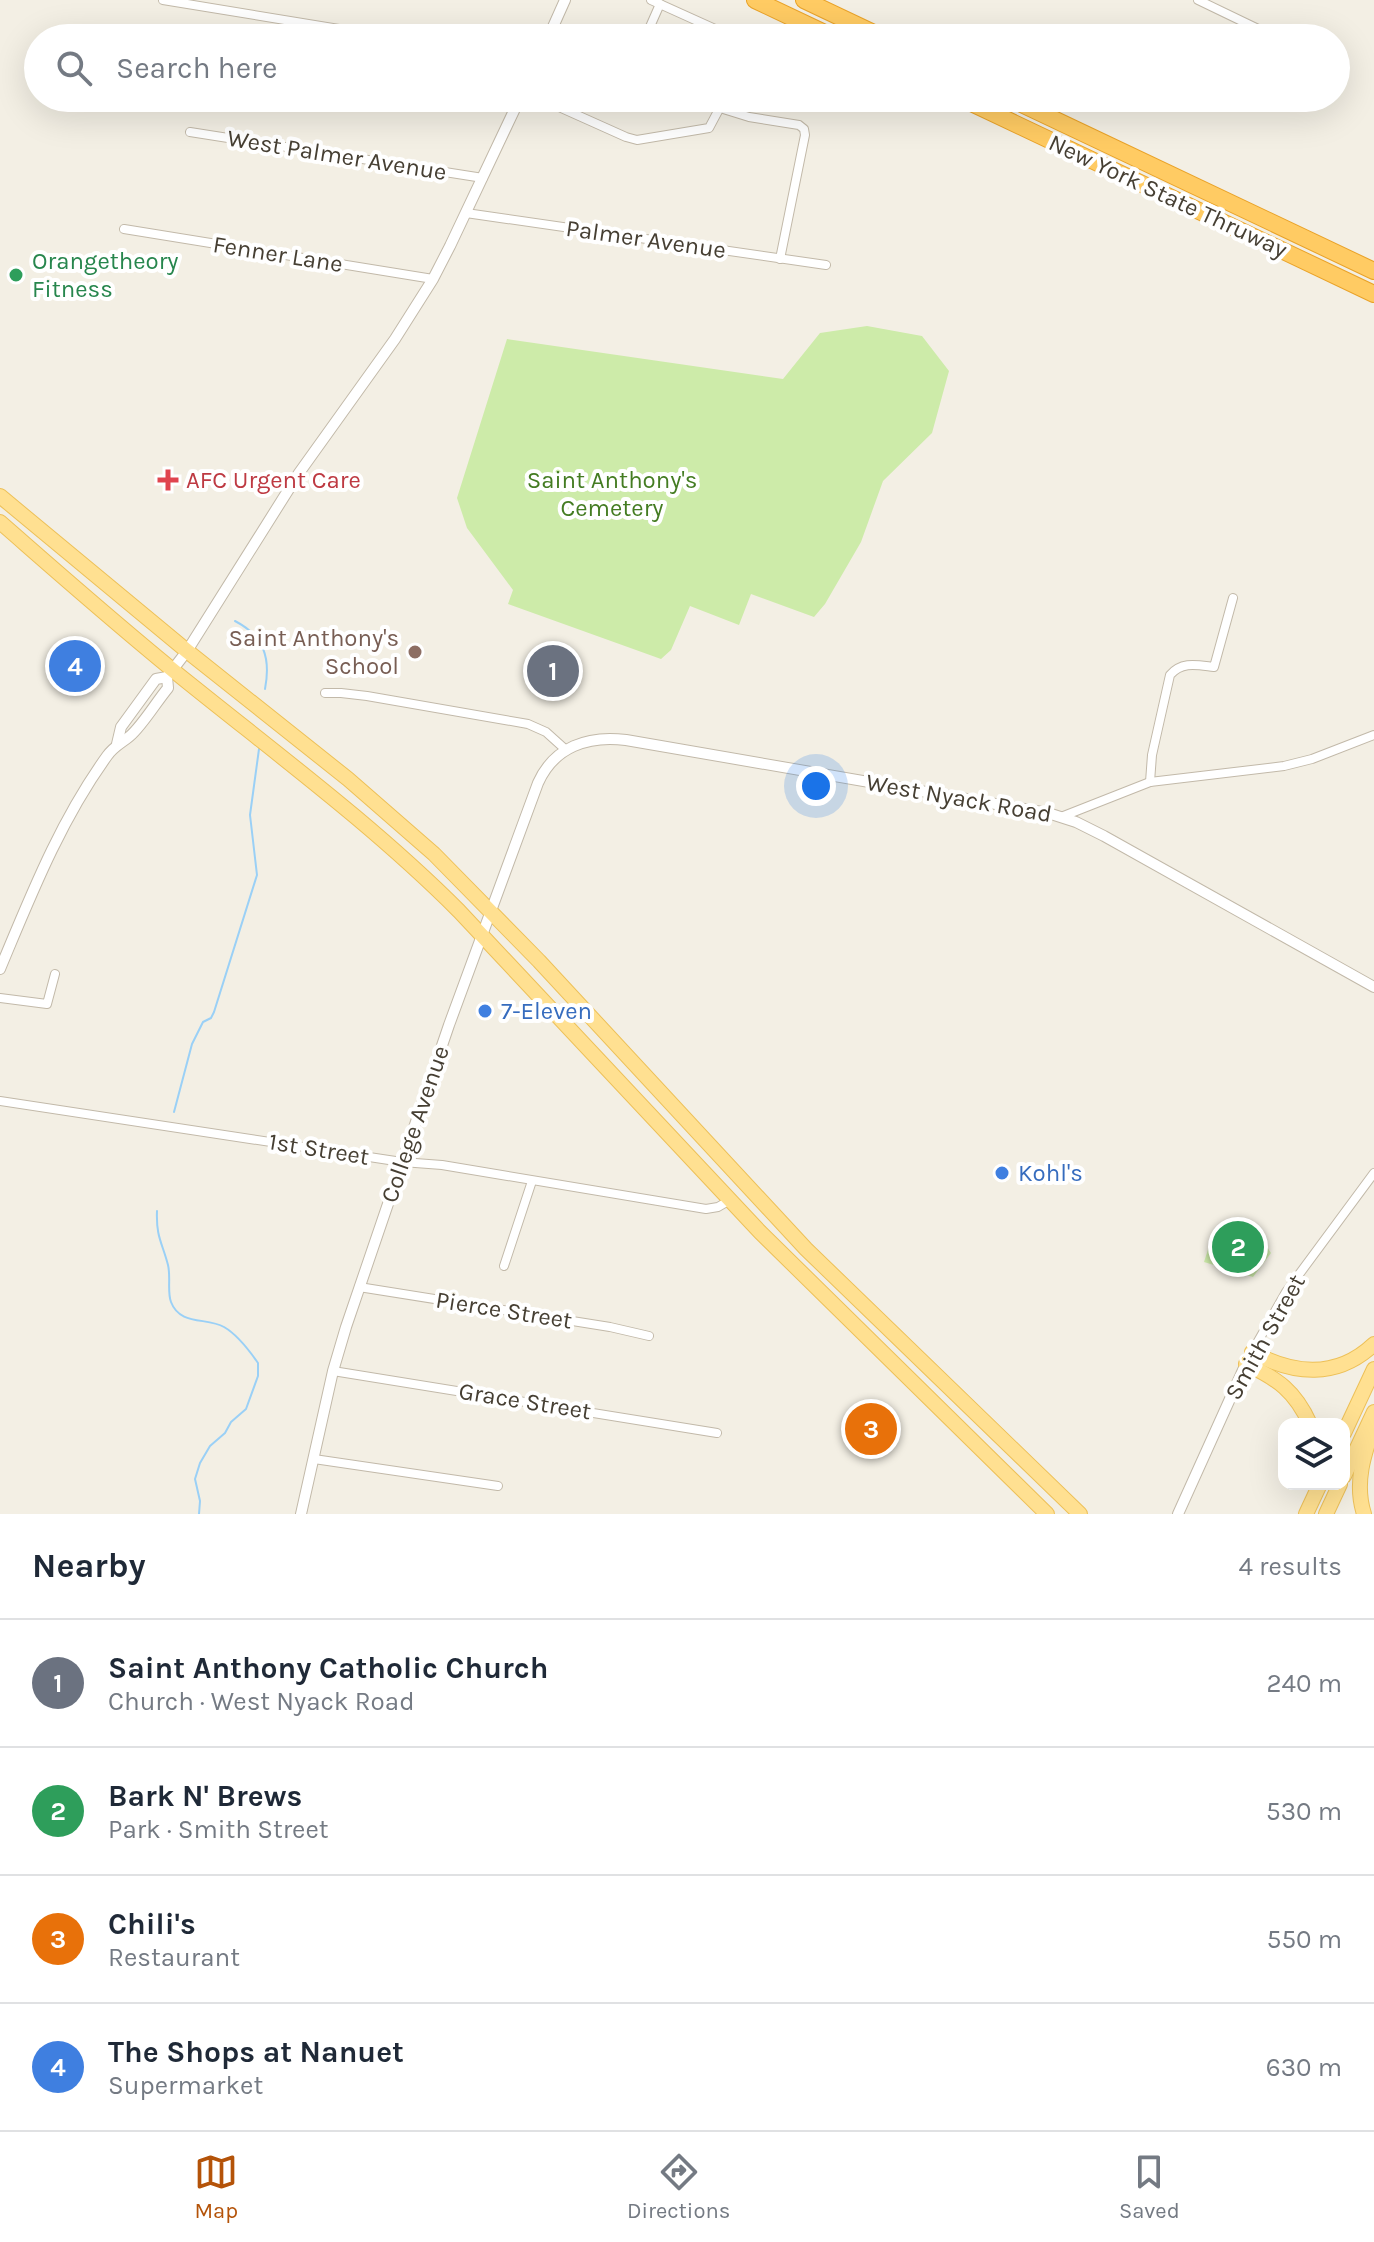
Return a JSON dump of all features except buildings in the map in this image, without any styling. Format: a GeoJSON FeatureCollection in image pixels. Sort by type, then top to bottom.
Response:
{"type":"FeatureCollection","features":[{"type":"Feature","properties":{"kind":"highway"},"geometry":{"type":"LineString","coordinates":[[755,0],[806,24]]}},
{"type":"Feature","properties":{"kind":"highway"},"geometry":{"type":"LineString","coordinates":[[804,0],[855,24]]}},
{"type":"Feature","properties":{"kind":"highway","name":"New York State Thruway"},"geometry":{"type":"LineString","coordinates":[[990,112],[1374,294]]}},
{"type":"Feature","properties":{"kind":"highway","name":"New York State Thruway"},"geometry":{"type":"LineString","coordinates":[[1039,112],[1374,271]]}},
{"type":"Feature","properties":{"kind":"main road"},"geometry":{"type":"LineString","coordinates":[[0,496],[371,798],[434,854],[491,910],[806,1249],[1080,1514]]}},
{"type":"Feature","properties":{"kind":"main road"},"geometry":{"type":"LineString","coordinates":[[0,522],[170,674],[376,833],[439,890],[790,1263],[1047,1514]]}},
{"type":"Feature","properties":{"kind":"main road"},"geometry":{"type":"LineString","coordinates":[[1249,1358],[1288,1368],[1313,1370],[1345,1363],[1374,1344]]}},
{"type":"Feature","properties":{"kind":"main road"},"geometry":{"type":"LineString","coordinates":[[1249,1358],[1284,1385],[1307,1418]]}},
{"type":"Feature","properties":{"kind":"main road"},"geometry":{"type":"LineString","coordinates":[[1350,1420],[1374,1369]]}},
{"type":"Feature","properties":{"kind":"main road"},"geometry":{"type":"LineString","coordinates":[[1350,1463],[1374,1412]]}},
{"type":"Feature","properties":{"kind":"main road"},"geometry":{"type":"LineString","coordinates":[[1364,1514],[1360,1501],[1360,1478],[1374,1425]]}},
{"type":"Feature","properties":{"kind":"main road"},"geometry":{"type":"LineString","coordinates":[[1305,1514],[1312,1490]]}},
{"type":"Feature","properties":{"kind":"main road"},"geometry":{"type":"LineString","coordinates":[[1305,1514],[1317,1490]]}},
{"type":"Feature","properties":{"kind":"main road"},"geometry":{"type":"LineString","coordinates":[[1326,1514],[1337,1490]]}},
{"type":"Feature","properties":{"kind":"street"},"geometry":{"type":"LineString","coordinates":[[163,0],[309,24]]}},
{"type":"Feature","properties":{"kind":"street"},"geometry":{"type":"LineString","coordinates":[[554,24],[565,0]]}},
{"type":"Feature","properties":{"kind":"street"},"geometry":{"type":"LineString","coordinates":[[1198,0],[1248,24]]}},
{"type":"Feature","properties":{"kind":"street"},"geometry":{"type":"LineString","coordinates":[[649,24],[656,2],[704,24]]}},
{"type":"Feature","properties":{"kind":"street"},"geometry":{"type":"LineString","coordinates":[[0,969],[54,843],[90,781],[117,744],[131,736],[168,688],[170,674],[299,473],[403,328],[433,279],[514,112]]}},
{"type":"Feature","properties":{"kind":"street"},"geometry":{"type":"LineString","coordinates":[[570,112],[637,140],[704,131],[713,123],[718,112]]}},
{"type":"Feature","properties":{"kind":"street"},"geometry":{"type":"LineString","coordinates":[[733,112],[799,125],[804,129],[780,259]]}},
{"type":"Feature","properties":{"kind":"street","name":"West Palmer Avenue"},"geometry":{"type":"LineString","coordinates":[[190,132],[483,178]]}},
{"type":"Feature","properties":{"kind":"street","name":"Palmer Avenue"},"geometry":{"type":"LineString","coordinates":[[466,213],[826,265]]}},
{"type":"Feature","properties":{"kind":"street","name":"Fenner Lane"},"geometry":{"type":"LineString","coordinates":[[124,229],[433,279]]}},
{"type":"Feature","properties":{"kind":"street"},"geometry":{"type":"LineString","coordinates":[[1150,782],[1170,675],[1185,665],[1214,667],[1233,598]]}},
{"type":"Feature","properties":{"kind":"street"},"geometry":{"type":"LineString","coordinates":[[325,693],[367,696],[528,724],[546,732],[566,750]]}},
{"type":"Feature","properties":{"kind":"street"},"geometry":{"type":"LineString","coordinates":[[1061,817],[1150,782],[1298,763],[1374,735]]}},
{"type":"Feature","properties":{"kind":"street","name":"West Nyack Road"},"geometry":{"type":"LineString","coordinates":[[566,750],[594,739],[626,740],[1061,817],[1114,842],[1374,987]]}},
{"type":"Feature","properties":{"kind":"street","name":"College Avenue"},"geometry":{"type":"LineString","coordinates":[[301,1514],[333,1371],[402,1162],[541,774],[566,750]]}},
{"type":"Feature","properties":{"kind":"street"},"geometry":{"type":"LineString","coordinates":[[0,998],[47,1004],[55,974]]}},
{"type":"Feature","properties":{"kind":"street","name":"1st Street"},"geometry":{"type":"LineString","coordinates":[[0,1101],[402,1162],[442,1165],[706,1209],[730,1200]]}},
{"type":"Feature","properties":{"kind":"street","name":"Smith Street"},"geometry":{"type":"LineString","coordinates":[[1178,1514],[1249,1358],[1291,1284],[1374,1173]]}},
{"type":"Feature","properties":{"kind":"street"},"geometry":{"type":"LineString","coordinates":[[504,1266],[532,1181]]}},
{"type":"Feature","properties":{"kind":"street","name":"Pierce Street"},"geometry":{"type":"LineString","coordinates":[[359,1287],[649,1336]]}},
{"type":"Feature","properties":{"kind":"street","name":"Grace Street"},"geometry":{"type":"LineString","coordinates":[[333,1371],[717,1433]]}},
{"type":"Feature","properties":{"kind":"street"},"geometry":{"type":"LineString","coordinates":[[314,1459],[498,1486]]}},
{"type":"Feature","properties":{"kind":"green space","name":"Saint Anthony's Cemetery"},"geometry":{"type":"Polygon","coordinates":[[[867,326],[922,336],[949,371],[932,433],[883,481],[861,542],[825,604],[814,617],[751,594],[739,625],[690,606],[671,650],[661,659],[508,604],[513,590],[467,528],[457,498],[507,339],[783,379],[820,333],[867,326]]]}},
{"type":"Feature","properties":{"kind":"green space"},"geometry":{"type":"Polygon","coordinates":[[[1215,1228],[1263,1241],[1271,1253],[1253,1277],[1204,1262],[1215,1228]]]}},
{"type":"Feature","properties":{"kind":"waterway"},"geometry":{"type":"LineString","coordinates":[[235,621],[253,634],[263,649],[267,667],[265,689]]}},
{"type":"Feature","properties":{"kind":"waterway"},"geometry":{"type":"LineString","coordinates":[[174,1112],[192,1044],[203,1022],[211,1018],[214,1012],[257,875],[250,815],[259,749]]}},
{"type":"Feature","properties":{"kind":"waterway"},"geometry":{"type":"LineString","coordinates":[[157,1211],[158,1233],[169,1270],[170,1298],[175,1310],[187,1318],[224,1327],[239,1338],[258,1363],[258,1376],[246,1409],[210,1446],[200,1463],[195,1479],[200,1501],[199,1514]]}},
{"type":"Feature","properties":{"kind":"place","name":"Orangetheory Fitness"},"geometry":{"type":"Point","coordinates":[16,275]}},
{"type":"Feature","properties":{"kind":"place","name":"AFC Urgent Care"},"geometry":{"type":"Point","coordinates":[168,480]}},
{"type":"Feature","properties":{"kind":"place","name":"Saint Anthony's School"},"geometry":{"type":"Point","coordinates":[415,652]}},
{"type":"Feature","properties":{"kind":"place","name":"The Shops at Nanuet"},"geometry":{"type":"Point","coordinates":[75,666]}},
{"type":"Feature","properties":{"kind":"place","name":"Saint Anthony Catholic Church"},"geometry":{"type":"Point","coordinates":[553,671]}},
{"type":"Feature","properties":{"kind":"place","name":"7-Eleven"},"geometry":{"type":"Point","coordinates":[485,1011]}},
{"type":"Feature","properties":{"kind":"place","name":"Kohl's"},"geometry":{"type":"Point","coordinates":[1002,1173]}},
{"type":"Feature","properties":{"kind":"place","name":"Bark N' Brews"},"geometry":{"type":"Point","coordinates":[1238,1247]}},
{"type":"Feature","properties":{"kind":"place","name":"Chili's"},"geometry":{"type":"Point","coordinates":[871,1429]}}]}
